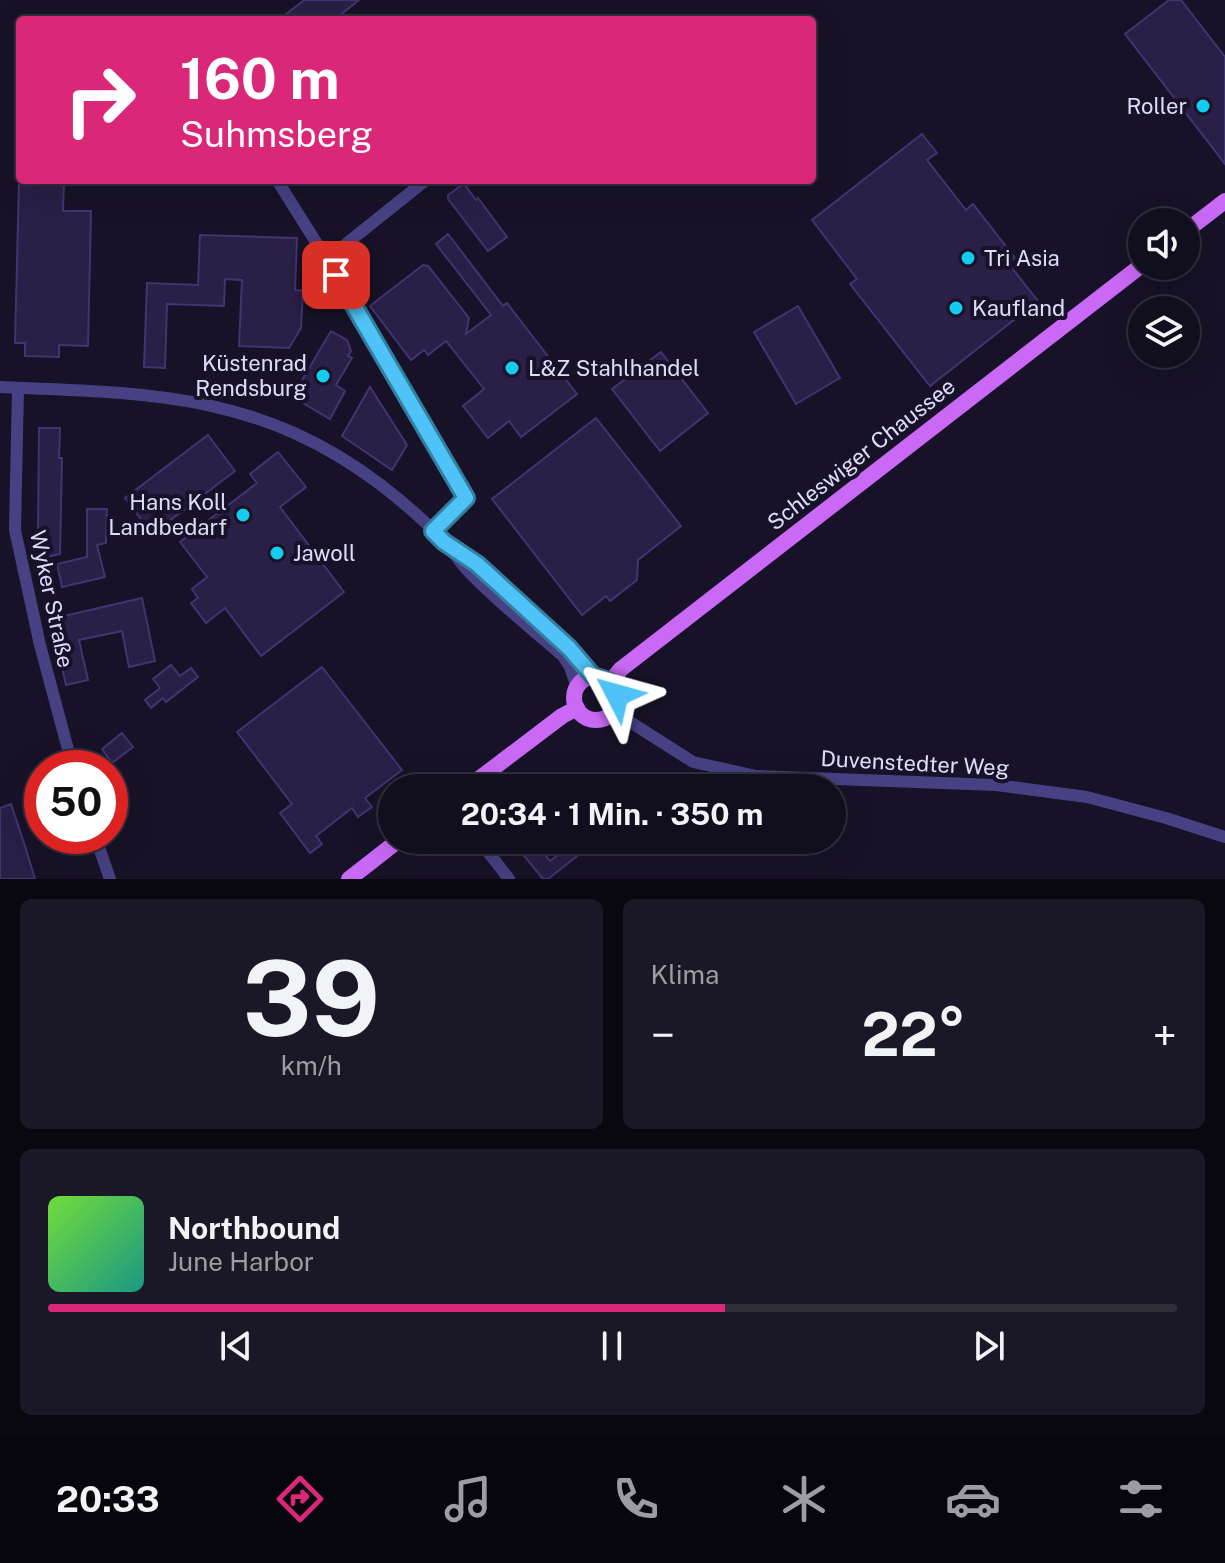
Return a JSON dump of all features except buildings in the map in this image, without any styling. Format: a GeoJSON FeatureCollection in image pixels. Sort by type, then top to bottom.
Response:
{"type":"FeatureCollection","features":[{"type":"Feature","properties":{"kind":"main road"},"geometry":{"type":"LineString","coordinates":[[1200,220],[1225,201]]}},
{"type":"Feature","properties":{"kind":"main road","name":"Schleswiger Chaussee"},"geometry":{"type":"LineString","coordinates":[[610,682],[621,669],[712,597],[1128,276]]}},
{"type":"Feature","properties":{"kind":"main road"},"geometry":{"type":"LineString","coordinates":[[593,676],[610,682],[617,695],[613,711],[596,720],[584,716],[574,700],[577,688],[593,676]]}},
{"type":"Feature","properties":{"kind":"main road"},"geometry":{"type":"LineString","coordinates":[[485,774],[577,708]]}},
{"type":"Feature","properties":{"kind":"main road"},"geometry":{"type":"LineString","coordinates":[[349,879],[381,854]]}},
{"type":"Feature","properties":{"kind":"street"},"geometry":{"type":"LineString","coordinates":[[279,184],[346,290],[466,498],[433,531]]}},
{"type":"Feature","properties":{"kind":"street"},"geometry":{"type":"LineString","coordinates":[[326,260],[421,184]]}},
{"type":"Feature","properties":{"kind":"street"},"geometry":{"type":"LineString","coordinates":[[0,387],[183,399],[229,409],[312,440],[383,487],[433,531],[468,571],[563,656],[577,688]]}},
{"type":"Feature","properties":{"kind":"street","name":"Wyker Straße"},"geometry":{"type":"LineString","coordinates":[[18,388],[15,530],[40,645],[68,750]]}},
{"type":"Feature","properties":{"kind":"street"},"geometry":{"type":"LineString","coordinates":[[444,542],[477,564],[569,648],[593,676]]}},
{"type":"Feature","properties":{"kind":"street","name":"Duvenstedter Weg"},"geometry":{"type":"LineString","coordinates":[[613,711],[693,762],[756,776],[996,785],[1087,797],[1225,837]]}},
{"type":"Feature","properties":{"kind":"street"},"geometry":{"type":"LineString","coordinates":[[101,854],[110,879]]}},
{"type":"Feature","properties":{"kind":"street"},"geometry":{"type":"LineString","coordinates":[[490,854],[509,879]]}},
{"type":"Feature","properties":{"kind":"place","name":"Roller"},"geometry":{"type":"Point","coordinates":[1203,106]}},
{"type":"Feature","properties":{"kind":"place","name":"Tri Asia"},"geometry":{"type":"Point","coordinates":[968,258]}},
{"type":"Feature","properties":{"kind":"place","name":"Kaufland"},"geometry":{"type":"Point","coordinates":[956,308]}},
{"type":"Feature","properties":{"kind":"place","name":"L&Z Stahlhandel"},"geometry":{"type":"Point","coordinates":[512,368]}},
{"type":"Feature","properties":{"kind":"place","name":"Küstenrad Rendsburg"},"geometry":{"type":"Point","coordinates":[323,376]}},
{"type":"Feature","properties":{"kind":"place","name":"Hans Koll Landbedarf"},"geometry":{"type":"Point","coordinates":[243,515]}},
{"type":"Feature","properties":{"kind":"place","name":"Jawoll"},"geometry":{"type":"Point","coordinates":[277,553]}},
{"type":"Feature","properties":{"kind":"route"},"geometry":{"type":"LineString","coordinates":[[336,275],[466,498],[433,531],[477,564],[569,648],[593,676],[610,682],[617,695]]}}]}
